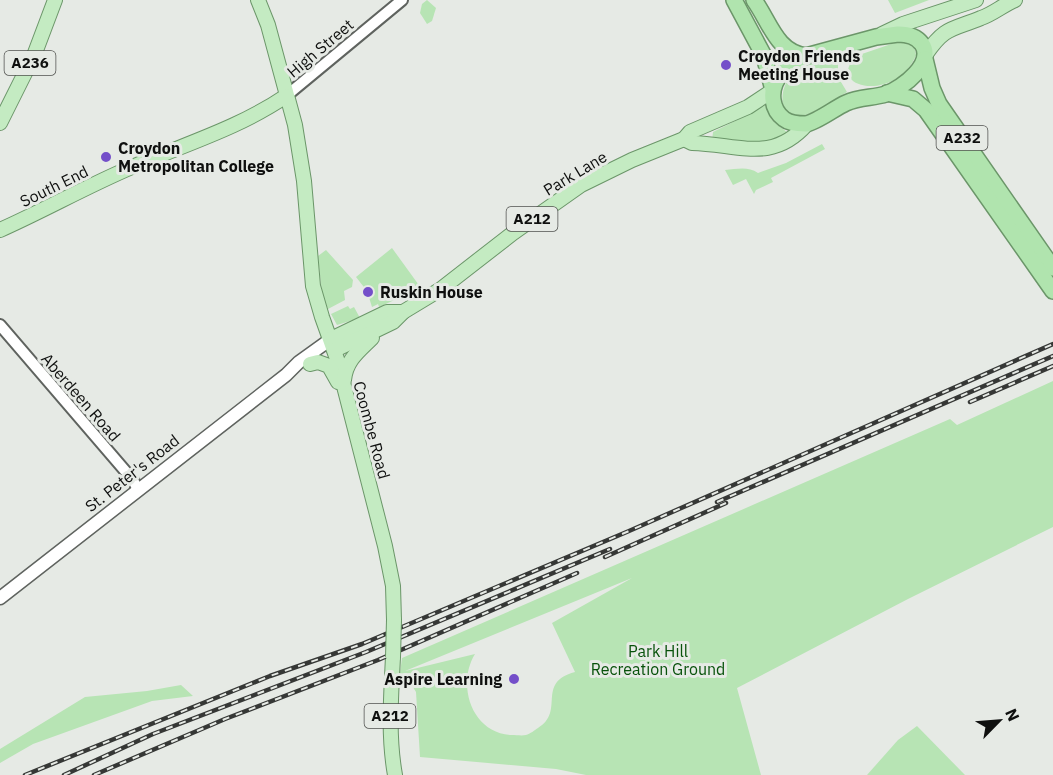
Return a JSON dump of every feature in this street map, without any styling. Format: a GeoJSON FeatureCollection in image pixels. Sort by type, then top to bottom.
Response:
{"type":"FeatureCollection","features":[{"type":"Feature","properties":{"kind":"highway"},"geometry":{"type":"LineString","coordinates":[[735,2],[764,57],[774,105],[780,116],[788,121],[807,124],[853,100],[887,93],[906,81],[920,68],[926,56],[921,44],[910,35],[876,37],[806,56],[787,68],[772,88]]}},
{"type":"Feature","properties":{"kind":"highway"},"geometry":{"type":"LineString","coordinates":[[756,2],[781,45],[790,52],[806,56]]}},
{"type":"Feature","properties":{"kind":"highway","name":"A232"},"geometry":{"type":"LineString","coordinates":[[926,56],[933,94],[1053,268]]}},
{"type":"Feature","properties":{"kind":"highway","name":"A232"},"geometry":{"type":"LineString","coordinates":[[887,93],[913,99],[926,110],[1053,291]]}},
{"type":"Feature","properties":{"kind":"main road","name":"A236"},"geometry":{"type":"LineString","coordinates":[[0,123],[35,53],[55,0]]}},
{"type":"Feature","properties":{"kind":"main road","name":"A212"},"geometry":{"type":"LineString","coordinates":[[258,0],[268,25],[286,96]]}},
{"type":"Feature","properties":{"kind":"main road"},"geometry":{"type":"LineString","coordinates":[[876,37],[903,24],[976,0]]}},
{"type":"Feature","properties":{"kind":"main road"},"geometry":{"type":"LineString","coordinates":[[926,56],[935,40],[945,31],[984,18],[999,7],[1015,0]]}},
{"type":"Feature","properties":{"kind":"main road","name":"Park Lane"},"geometry":{"type":"LineString","coordinates":[[333,344],[380,330],[403,312],[441,289],[506,238],[581,186],[632,160],[684,139],[690,132],[748,107],[772,88]]}},
{"type":"Feature","properties":{"kind":"main road","name":"South End"},"geometry":{"type":"LineString","coordinates":[[0,230],[134,166],[224,130],[268,108],[286,96]]}},
{"type":"Feature","properties":{"kind":"main road","name":"Coombe Road"},"geometry":{"type":"LineString","coordinates":[[286,96],[295,125],[304,181],[313,285],[333,344],[385,546],[393,586],[394,620],[390,713],[391,753],[395,775]]}},
{"type":"Feature","properties":{"kind":"main road"},"geometry":{"type":"LineString","coordinates":[[684,139],[692,143],[762,150],[798,135],[807,124]]}},
{"type":"Feature","properties":{"kind":"main road","name":"Park Lane"},"geometry":{"type":"LineString","coordinates":[[333,344],[387,312],[403,312]]}},
{"type":"Feature","properties":{"kind":"main road"},"geometry":{"type":"LineString","coordinates":[[344,391],[345,371],[348,363],[356,352],[380,330]]}},
{"type":"Feature","properties":{"kind":"main road","name":"St. Peter's Road"},"geometry":{"type":"LineString","coordinates":[[286,375],[310,364],[333,344]]}},
{"type":"Feature","properties":{"kind":"main road","name":"St. Peter's Road"},"geometry":{"type":"LineString","coordinates":[[0,598],[286,375],[298,362],[333,344]]}},
{"type":"Feature","properties":{"kind":"main road"},"geometry":{"type":"LineString","coordinates":[[310,364],[321,362],[329,366],[344,391]]}},
{"type":"Feature","properties":{"kind":"street","name":"High Street"},"geometry":{"type":"LineString","coordinates":[[286,96],[402,0]]}},
{"type":"Feature","properties":{"kind":"street","name":"Aberdeen Road"},"geometry":{"type":"LineString","coordinates":[[0,325],[133,480],[138,490]]}},
{"type":"Feature","properties":{"kind":"green space"},"geometry":{"type":"Polygon","coordinates":[[[427,0],[436,8],[432,21],[427,24],[420,13],[422,4],[427,0]]]}},
{"type":"Feature","properties":{"kind":"green space"},"geometry":{"type":"Polygon","coordinates":[[[888,0],[929,0],[895,13],[888,0]]]}},
{"type":"Feature","properties":{"kind":"green space"},"geometry":{"type":"Polygon","coordinates":[[[900,41],[911,45],[916,55],[907,70],[894,80],[880,85],[867,86],[856,83],[849,77],[849,67],[856,56],[900,41]]]}},
{"type":"Feature","properties":{"kind":"green space"},"geometry":{"type":"Polygon","coordinates":[[[838,58],[838,77],[847,92],[805,115],[796,116],[789,113],[785,108],[783,93],[790,77],[806,65],[838,58]]]}},
{"type":"Feature","properties":{"kind":"green space"},"geometry":{"type":"Polygon","coordinates":[[[764,103],[772,120],[788,133],[766,145],[712,141],[713,132],[747,115],[764,103]]]}},
{"type":"Feature","properties":{"kind":"green space"},"geometry":{"type":"Polygon","coordinates":[[[822,144],[825,149],[771,178],[773,182],[756,190],[754,194],[746,179],[733,185],[725,170],[746,169],[758,173],[786,163],[822,144]]]}},
{"type":"Feature","properties":{"kind":"green space"},"geometry":{"type":"Polygon","coordinates":[[[392,248],[421,288],[379,307],[378,304],[372,307],[367,291],[356,277],[392,248]]]}},
{"type":"Feature","properties":{"kind":"green space"},"geometry":{"type":"Polygon","coordinates":[[[326,250],[353,280],[352,287],[344,291],[345,300],[328,309],[322,294],[318,256],[326,250]]]}},
{"type":"Feature","properties":{"kind":"green space"},"geometry":{"type":"Polygon","coordinates":[[[348,306],[350,309],[354,307],[360,318],[337,325],[331,314],[348,306]]]}},
{"type":"Feature","properties":{"kind":"green space","name":"Park Hill Recreation Ground"},"geometry":{"type":"Polygon","coordinates":[[[1053,381],[1053,527],[737,688],[761,775],[586,775],[556,769],[420,757],[416,692],[411,684],[399,680],[402,658],[950,419],[957,425],[1053,381]],[[632,578],[405,671],[475,654],[469,666],[467,680],[471,706],[487,726],[498,733],[526,735],[546,721],[550,714],[556,683],[575,672],[552,623],[632,578]]]}},
{"type":"Feature","properties":{"kind":"green space"},"geometry":{"type":"Polygon","coordinates":[[[181,685],[193,696],[152,701],[33,744],[0,763],[0,749],[85,697],[181,685]]]}},
{"type":"Feature","properties":{"kind":"green space"},"geometry":{"type":"Polygon","coordinates":[[[917,726],[965,775],[867,775],[898,740],[917,726]]]}},
{"type":"Feature","properties":{"kind":"railway"},"geometry":{"type":"LineString","coordinates":[[25,775],[270,676],[362,644],[629,531],[1053,344]]}},
{"type":"Feature","properties":{"kind":"railway"},"geometry":{"type":"LineString","coordinates":[[717,502],[1053,356]]}},
{"type":"Feature","properties":{"kind":"railway"},"geometry":{"type":"LineString","coordinates":[[970,402],[1053,366]]}},
{"type":"Feature","properties":{"kind":"railway"},"geometry":{"type":"LineString","coordinates":[[605,557],[726,503]]}},
{"type":"Feature","properties":{"kind":"railway"},"geometry":{"type":"LineString","coordinates":[[64,775],[153,734],[366,652],[610,549]]}},
{"type":"Feature","properties":{"kind":"railway"},"geometry":{"type":"LineString","coordinates":[[94,775],[225,719],[378,660],[577,573]]}},
{"type":"Feature","properties":{"kind":"place","name":"Croydon Friends Meeting House"},"geometry":{"type":"Point","coordinates":[726,65]}},
{"type":"Feature","properties":{"kind":"place","name":"Croydon Metropolitan College"},"geometry":{"type":"Point","coordinates":[106,157]}},
{"type":"Feature","properties":{"kind":"place","name":"Ruskin House"},"geometry":{"type":"Point","coordinates":[368,292]}},
{"type":"Feature","properties":{"kind":"place","name":"Aspire Learning"},"geometry":{"type":"Point","coordinates":[514,679]}}]}
